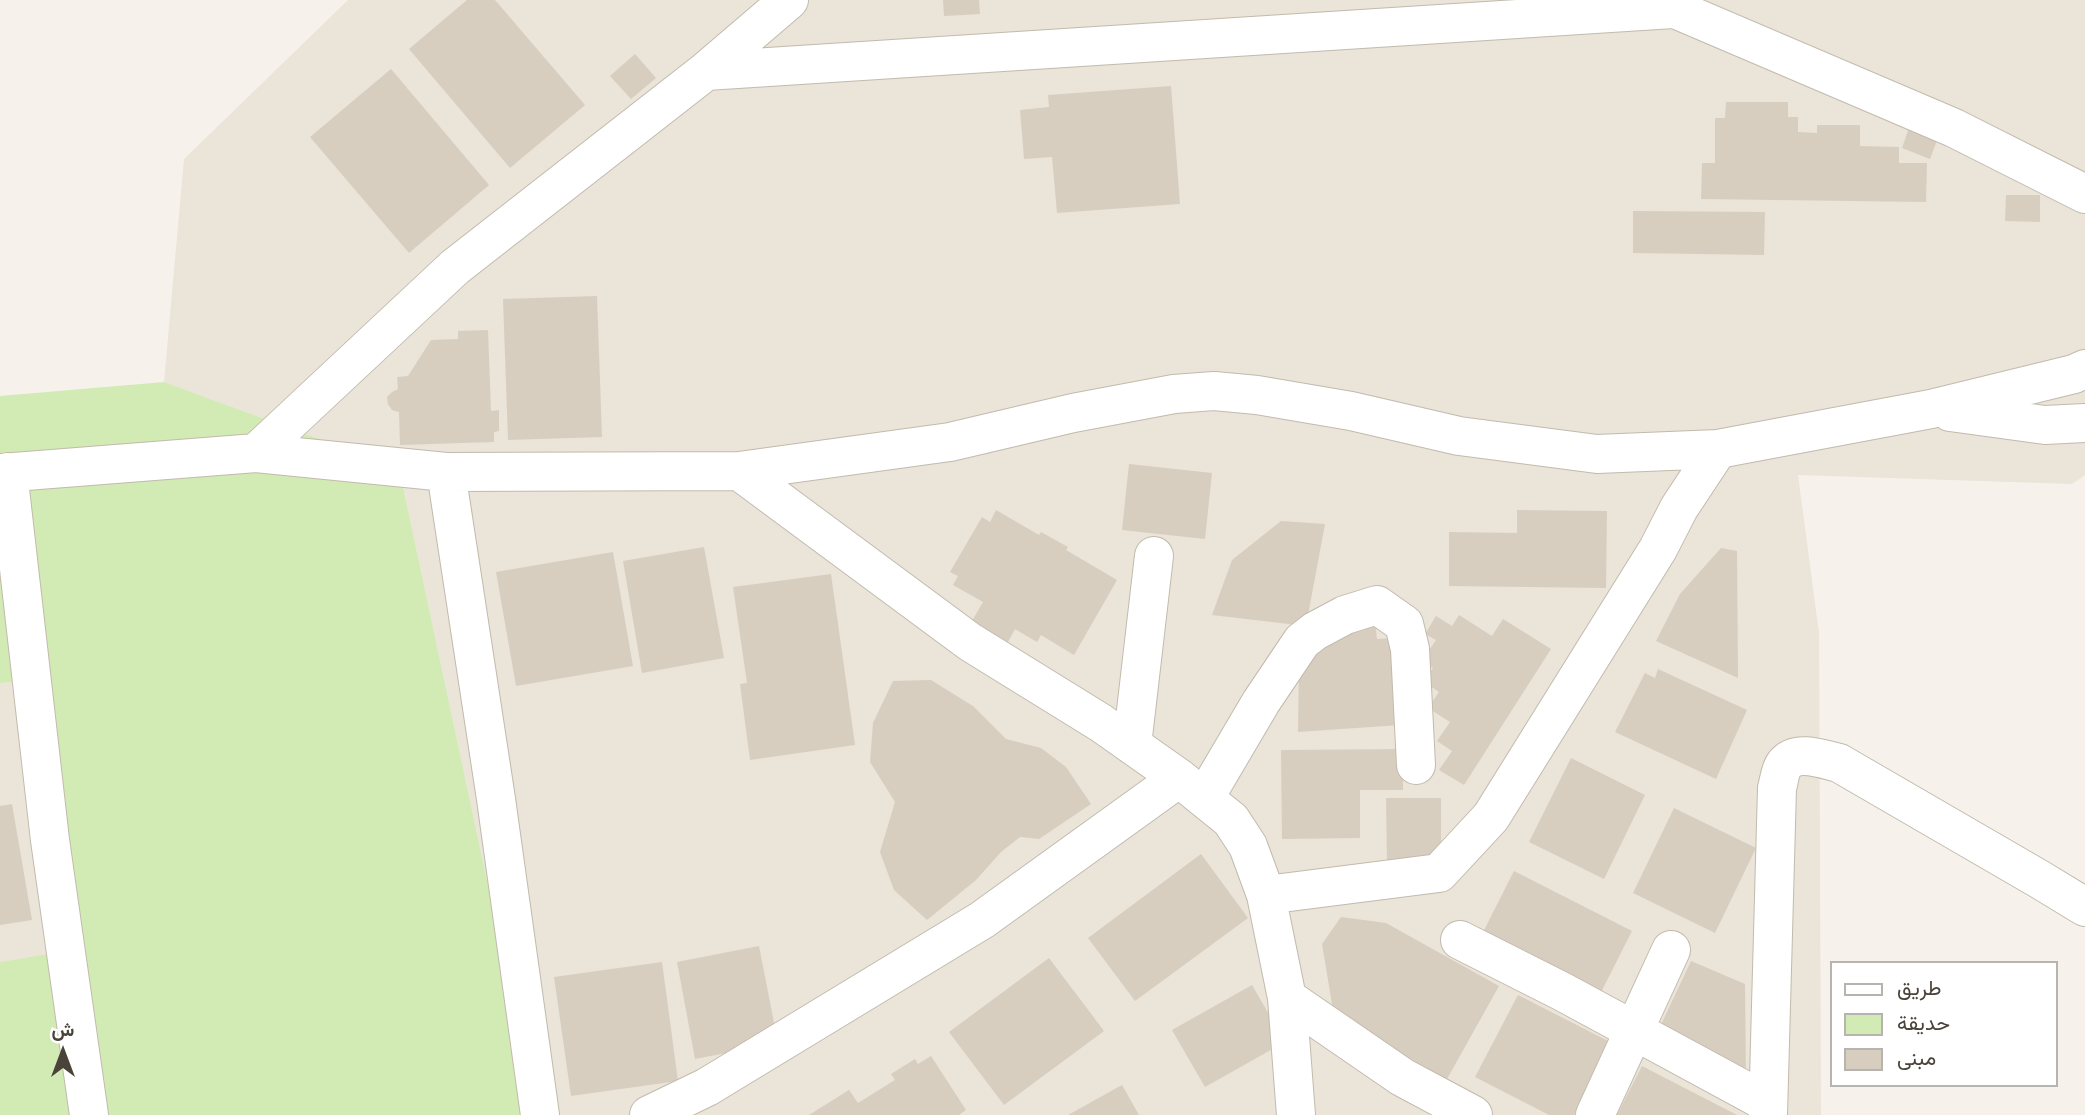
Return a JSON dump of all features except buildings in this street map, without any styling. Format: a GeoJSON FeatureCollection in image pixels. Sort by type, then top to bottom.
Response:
{"type":"FeatureCollection","features":[{"type":"Feature","properties":{"kind":"street"},"geometry":{"type":"LineString","coordinates":[[256,453],[455,268],[706,71],[789,0]]}},
{"type":"Feature","properties":{"kind":"street"},"geometry":{"type":"LineString","coordinates":[[706,71],[1663,4],[1954,128],[2085,194]]}},
{"type":"Feature","properties":{"kind":"street"},"geometry":{"type":"LineString","coordinates":[[89,1115],[50,840],[4,472],[256,453],[446,472],[739,471],[950,442],[1073,413],[1174,394],[1214,391],[1257,395],[1351,411],[1459,436],[1597,454],[1718,449],[1931,409],[2085,369]]}},
{"type":"Feature","properties":{"kind":"street"},"geometry":{"type":"LineString","coordinates":[[1931,409],[2045,425],[2085,423]]}},
{"type":"Feature","properties":{"kind":"street"},"geometry":{"type":"LineString","coordinates":[[1266,895],[1439,873],[1491,817],[1658,549],[1679,508],[1718,449]]}},
{"type":"Feature","properties":{"kind":"street"},"geometry":{"type":"LineString","coordinates":[[739,471],[970,642],[1132,745],[1192,787],[1231,820],[1248,846],[1266,895],[1287,998],[1296,1115]]}},
{"type":"Feature","properties":{"kind":"street"},"geometry":{"type":"LineString","coordinates":[[446,472],[496,799],[540,1115]]}},
{"type":"Feature","properties":{"kind":"street"},"geometry":{"type":"LineString","coordinates":[[1132,745],[1154,556]]}},
{"type":"Feature","properties":{"kind":"street"},"geometry":{"type":"LineString","coordinates":[[649,1115],[707,1087],[982,920],[1192,787],[1261,702],[1302,641],[1345,615],[1377,606],[1404,624],[1410,649],[1416,765]]}},
{"type":"Feature","properties":{"kind":"street"},"geometry":{"type":"LineString","coordinates":[[1460,940],[1563,992],[1768,1109],[1777,788],[1784,765],[1797,757],[1816,757],[1839,764],[2085,907]]}},
{"type":"Feature","properties":{"kind":"street"},"geometry":{"type":"LineString","coordinates":[[1595,1115],[1671,950]]}},
{"type":"Feature","properties":{"kind":"street"},"geometry":{"type":"LineString","coordinates":[[1287,998],[1402,1077],[1473,1115]]}},
{"type":"Feature","properties":{"kind":"shaded area"},"geometry":{"type":"Polygon","coordinates":[[[348,0],[2085,0],[2085,475],[2072,484],[1798,475],[1819,633],[1821,1115],[537,1115],[399,468],[164,382],[184,159],[348,0]]]}},
{"type":"Feature","properties":{"kind":"shaded area"},"geometry":{"type":"Polygon","coordinates":[[[31,681],[65,951],[0,962],[0,683],[31,681]]]}},
{"type":"Feature","properties":{"kind":"green space"},"geometry":{"type":"Polygon","coordinates":[[[164,382],[399,468],[537,1115],[0,1115],[0,962],[65,951],[31,681],[0,683],[0,396],[164,382]]]}}]}
